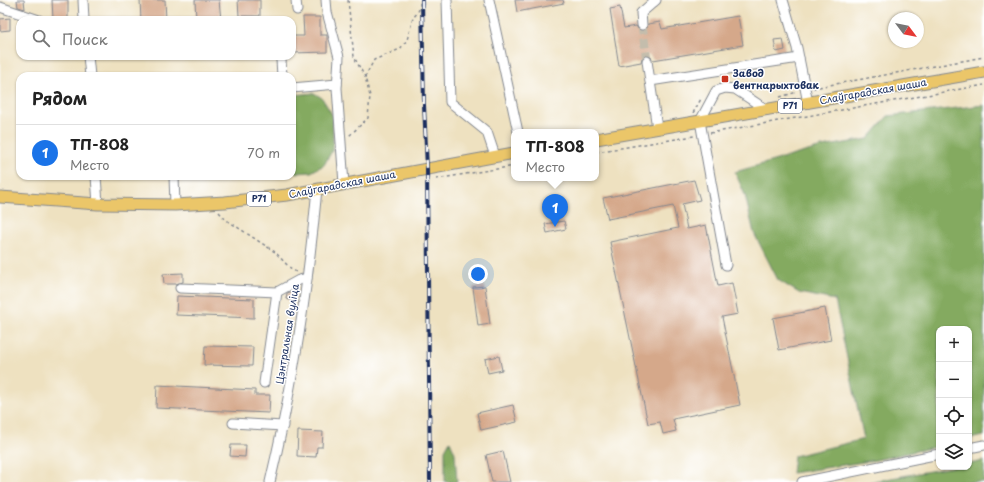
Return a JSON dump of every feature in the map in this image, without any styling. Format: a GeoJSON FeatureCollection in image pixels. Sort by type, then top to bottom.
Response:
{"type":"FeatureCollection","features":[{"type":"Feature","properties":{"kind":"main road","name":"Слаўгарадская шаша"},"geometry":{"type":"LineString","coordinates":[[599,138],[984,72]]}},
{"type":"Feature","properties":{"kind":"main road","name":"Слаўгарадская шаша"},"geometry":{"type":"LineString","coordinates":[[0,197],[98,204],[175,205],[258,199],[511,153]]}},
{"type":"Feature","properties":{"kind":"street"},"geometry":{"type":"LineString","coordinates":[[83,0],[84,16]]}},
{"type":"Feature","properties":{"kind":"street"},"geometry":{"type":"LineString","coordinates":[[296,0],[297,10]]}},
{"type":"Feature","properties":{"kind":"street"},"geometry":{"type":"LineString","coordinates":[[326,0],[326,12],[339,57],[337,84],[344,184]]}},
{"type":"Feature","properties":{"kind":"street"},"geometry":{"type":"LineString","coordinates":[[447,0],[450,102],[487,132],[495,156]]}},
{"type":"Feature","properties":{"kind":"street"},"geometry":{"type":"LineString","coordinates":[[489,0],[517,129]]}},
{"type":"Feature","properties":{"kind":"street"},"geometry":{"type":"LineString","coordinates":[[642,25],[641,13],[656,0]]}},
{"type":"Feature","properties":{"kind":"street"},"geometry":{"type":"LineString","coordinates":[[783,0],[799,58],[808,102]]}},
{"type":"Feature","properties":{"kind":"street"},"geometry":{"type":"LineString","coordinates":[[0,7],[27,16]]}},
{"type":"Feature","properties":{"kind":"street"},"geometry":{"type":"LineString","coordinates":[[650,81],[799,58]]}},
{"type":"Feature","properties":{"kind":"street"},"geometry":{"type":"LineString","coordinates":[[88,60],[90,72]]}},
{"type":"Feature","properties":{"kind":"street"},"geometry":{"type":"LineString","coordinates":[[281,60],[282,72]]}},
{"type":"Feature","properties":{"kind":"street"},"geometry":{"type":"LineString","coordinates":[[647,61],[657,128]]}},
{"type":"Feature","properties":{"kind":"street"},"geometry":{"type":"LineString","coordinates":[[296,88],[337,84]]}},
{"type":"Feature","properties":{"kind":"street"},"geometry":{"type":"LineString","coordinates":[[726,265],[700,121],[716,91],[725,88],[735,89],[767,110]]}},
{"type":"Feature","properties":{"kind":"street"},"geometry":{"type":"LineString","coordinates":[[96,180],[98,204]]}},
{"type":"Feature","properties":{"kind":"street"},"geometry":{"type":"LineString","coordinates":[[174,180],[175,205]]}},
{"type":"Feature","properties":{"kind":"street","name":"Цэнтральная вуліца"},"geometry":{"type":"LineString","coordinates":[[270,482],[283,426],[307,278],[317,189]]}},
{"type":"Feature","properties":{"kind":"street"},"geometry":{"type":"LineString","coordinates":[[180,288],[277,292],[299,280],[307,278]]}},
{"type":"Feature","properties":{"kind":"street"},"geometry":{"type":"LineString","coordinates":[[264,383],[277,292]]}},
{"type":"Feature","properties":{"kind":"street"},"geometry":{"type":"LineString","coordinates":[[233,423],[283,426]]}},
{"type":"Feature","properties":{"kind":"street"},"geometry":{"type":"LineString","coordinates":[[972,447],[984,445]]}},
{"type":"Feature","properties":{"kind":"street"},"geometry":{"type":"LineString","coordinates":[[802,482],[936,455]]}},
{"type":"Feature","properties":{"kind":"path"},"geometry":{"type":"LineString","coordinates":[[341,143],[368,118],[370,96],[365,77],[354,57],[348,0]]}},
{"type":"Feature","properties":{"kind":"path"},"geometry":{"type":"LineString","coordinates":[[365,77],[374,60],[400,49],[407,40],[413,18],[420,6],[420,0]]}},
{"type":"Feature","properties":{"kind":"path"},"geometry":{"type":"LineString","coordinates":[[775,98],[805,90],[984,57]]}},
{"type":"Feature","properties":{"kind":"path"},"geometry":{"type":"LineString","coordinates":[[599,151],[984,85]]}},
{"type":"Feature","properties":{"kind":"path"},"geometry":{"type":"LineString","coordinates":[[688,115],[693,114],[702,96]]}},
{"type":"Feature","properties":{"kind":"path"},"geometry":{"type":"LineString","coordinates":[[436,179],[511,166]]}},
{"type":"Feature","properties":{"kind":"path"},"geometry":{"type":"LineString","coordinates":[[211,203],[225,219],[275,252],[289,267],[307,278]]}},
{"type":"Feature","properties":{"kind":"green space"},"geometry":{"type":"Polygon","coordinates":[[[314,93],[322,98],[333,116],[333,149],[324,165],[311,172],[296,172],[296,95],[314,93]]]}},
{"type":"Feature","properties":{"kind":"green space"},"geometry":{"type":"Polygon","coordinates":[[[984,105],[984,436],[972,438],[972,326],[936,326],[936,447],[876,460],[792,473],[794,456],[864,439],[835,300],[799,293],[778,280],[754,233],[745,195],[735,172],[822,147],[868,139],[888,116],[984,105]]]}},
{"type":"Feature","properties":{"kind":"green space"},"geometry":{"type":"Polygon","coordinates":[[[450,441],[455,453],[457,482],[445,482],[445,450],[450,441]]]}},
{"type":"Feature","properties":{"kind":"green space"},"geometry":{"type":"Polygon","coordinates":[[[984,461],[984,482],[870,482],[936,470],[972,470],[972,463],[984,461]]]}},
{"type":"Feature","properties":{"kind":"building"},"geometry":{"type":"Polygon","coordinates":[[[17,0],[24,0],[25,9],[18,7],[17,0]]]}},
{"type":"Feature","properties":{"kind":"building"},"geometry":{"type":"Polygon","coordinates":[[[52,0],[68,0],[68,16],[53,16],[52,0]]]}},
{"type":"Feature","properties":{"kind":"building"},"geometry":{"type":"Polygon","coordinates":[[[140,0],[165,0],[166,16],[141,16],[140,0]]]}},
{"type":"Feature","properties":{"kind":"building"},"geometry":{"type":"Polygon","coordinates":[[[195,0],[219,0],[221,16],[196,16],[195,0]]]}},
{"type":"Feature","properties":{"kind":"building"},"geometry":{"type":"Polygon","coordinates":[[[238,0],[260,0],[260,16],[239,16],[238,0]]]}},
{"type":"Feature","properties":{"kind":"building"},"geometry":{"type":"Polygon","coordinates":[[[515,0],[563,0],[564,3],[517,12],[515,0]]]}},
{"type":"Feature","properties":{"kind":"building"},"geometry":{"type":"Polygon","coordinates":[[[620,7],[624,28],[636,26],[642,31],[647,28],[648,24],[660,22],[662,29],[738,16],[743,45],[653,60],[650,56],[646,55],[642,58],[641,62],[619,66],[610,9],[620,7]]]}},
{"type":"Feature","properties":{"kind":"building"},"geometry":{"type":"Polygon","coordinates":[[[303,17],[320,17],[320,35],[327,35],[327,52],[296,53],[296,36],[304,36],[303,17]]]}},
{"type":"Feature","properties":{"kind":"building"},"geometry":{"type":"Polygon","coordinates":[[[10,18],[10,30],[0,31],[0,19],[10,18]]]}},
{"type":"Feature","properties":{"kind":"building"},"geometry":{"type":"Polygon","coordinates":[[[783,39],[785,50],[776,52],[774,40],[783,39]]]}},
{"type":"Feature","properties":{"kind":"building"},"geometry":{"type":"Polygon","coordinates":[[[694,180],[700,200],[682,204],[687,229],[706,225],[718,286],[732,283],[738,314],[722,317],[740,405],[673,419],[676,431],[663,434],[660,422],[648,424],[610,242],[678,228],[673,206],[608,219],[603,198],[694,180]]]}},
{"type":"Feature","properties":{"kind":"building"},"geometry":{"type":"Polygon","coordinates":[[[564,221],[566,229],[547,233],[545,224],[564,221]]]}},
{"type":"Feature","properties":{"kind":"building"},"geometry":{"type":"Polygon","coordinates":[[[183,273],[183,282],[176,284],[164,284],[163,274],[183,273]]]}},
{"type":"Feature","properties":{"kind":"building"},"geometry":{"type":"Polygon","coordinates":[[[485,286],[490,324],[478,326],[473,287],[485,286]]]}},
{"type":"Feature","properties":{"kind":"building"},"geometry":{"type":"Polygon","coordinates":[[[287,293],[294,293],[293,301],[286,299],[287,293]]]}},
{"type":"Feature","properties":{"kind":"building"},"geometry":{"type":"Polygon","coordinates":[[[177,296],[254,299],[254,318],[176,315],[177,296]]]}},
{"type":"Feature","properties":{"kind":"building"},"geometry":{"type":"Polygon","coordinates":[[[825,308],[831,340],[779,350],[773,318],[825,308]]]}},
{"type":"Feature","properties":{"kind":"building"},"geometry":{"type":"Polygon","coordinates":[[[205,346],[253,347],[252,366],[204,365],[205,346]]]}},
{"type":"Feature","properties":{"kind":"building"},"geometry":{"type":"Polygon","coordinates":[[[499,356],[502,370],[488,373],[485,359],[499,356]]]}},
{"type":"Feature","properties":{"kind":"building"},"geometry":{"type":"Polygon","coordinates":[[[157,385],[255,390],[255,395],[270,395],[269,413],[156,408],[157,385]]]}},
{"type":"Feature","properties":{"kind":"building"},"geometry":{"type":"Polygon","coordinates":[[[513,405],[517,422],[481,430],[477,413],[513,405]]]}},
{"type":"Feature","properties":{"kind":"building"},"geometry":{"type":"Polygon","coordinates":[[[298,431],[323,432],[322,447],[317,447],[316,457],[297,456],[298,431]]]}},
{"type":"Feature","properties":{"kind":"building"},"geometry":{"type":"Polygon","coordinates":[[[231,445],[246,445],[245,457],[230,456],[231,445]]]}},
{"type":"Feature","properties":{"kind":"building"},"geometry":{"type":"Polygon","coordinates":[[[503,451],[510,482],[492,482],[486,455],[503,451]]]}},
{"type":"Feature","properties":{"kind":"tunnel"},"geometry":{"type":"LineString","coordinates":[[642,25],[647,61]]}},
{"type":"Feature","properties":{"kind":"railway"},"geometry":{"type":"LineString","coordinates":[[422,0],[427,168],[430,482]]}},
{"type":"Feature","properties":{"kind":"place","name":"Завод вентнарыхтовак"},"geometry":{"type":"Point","coordinates":[725,79]}},
{"type":"Feature","properties":{"kind":"place","name":"ТП-808"},"geometry":{"type":"Point","coordinates":[555,227]}}]}
